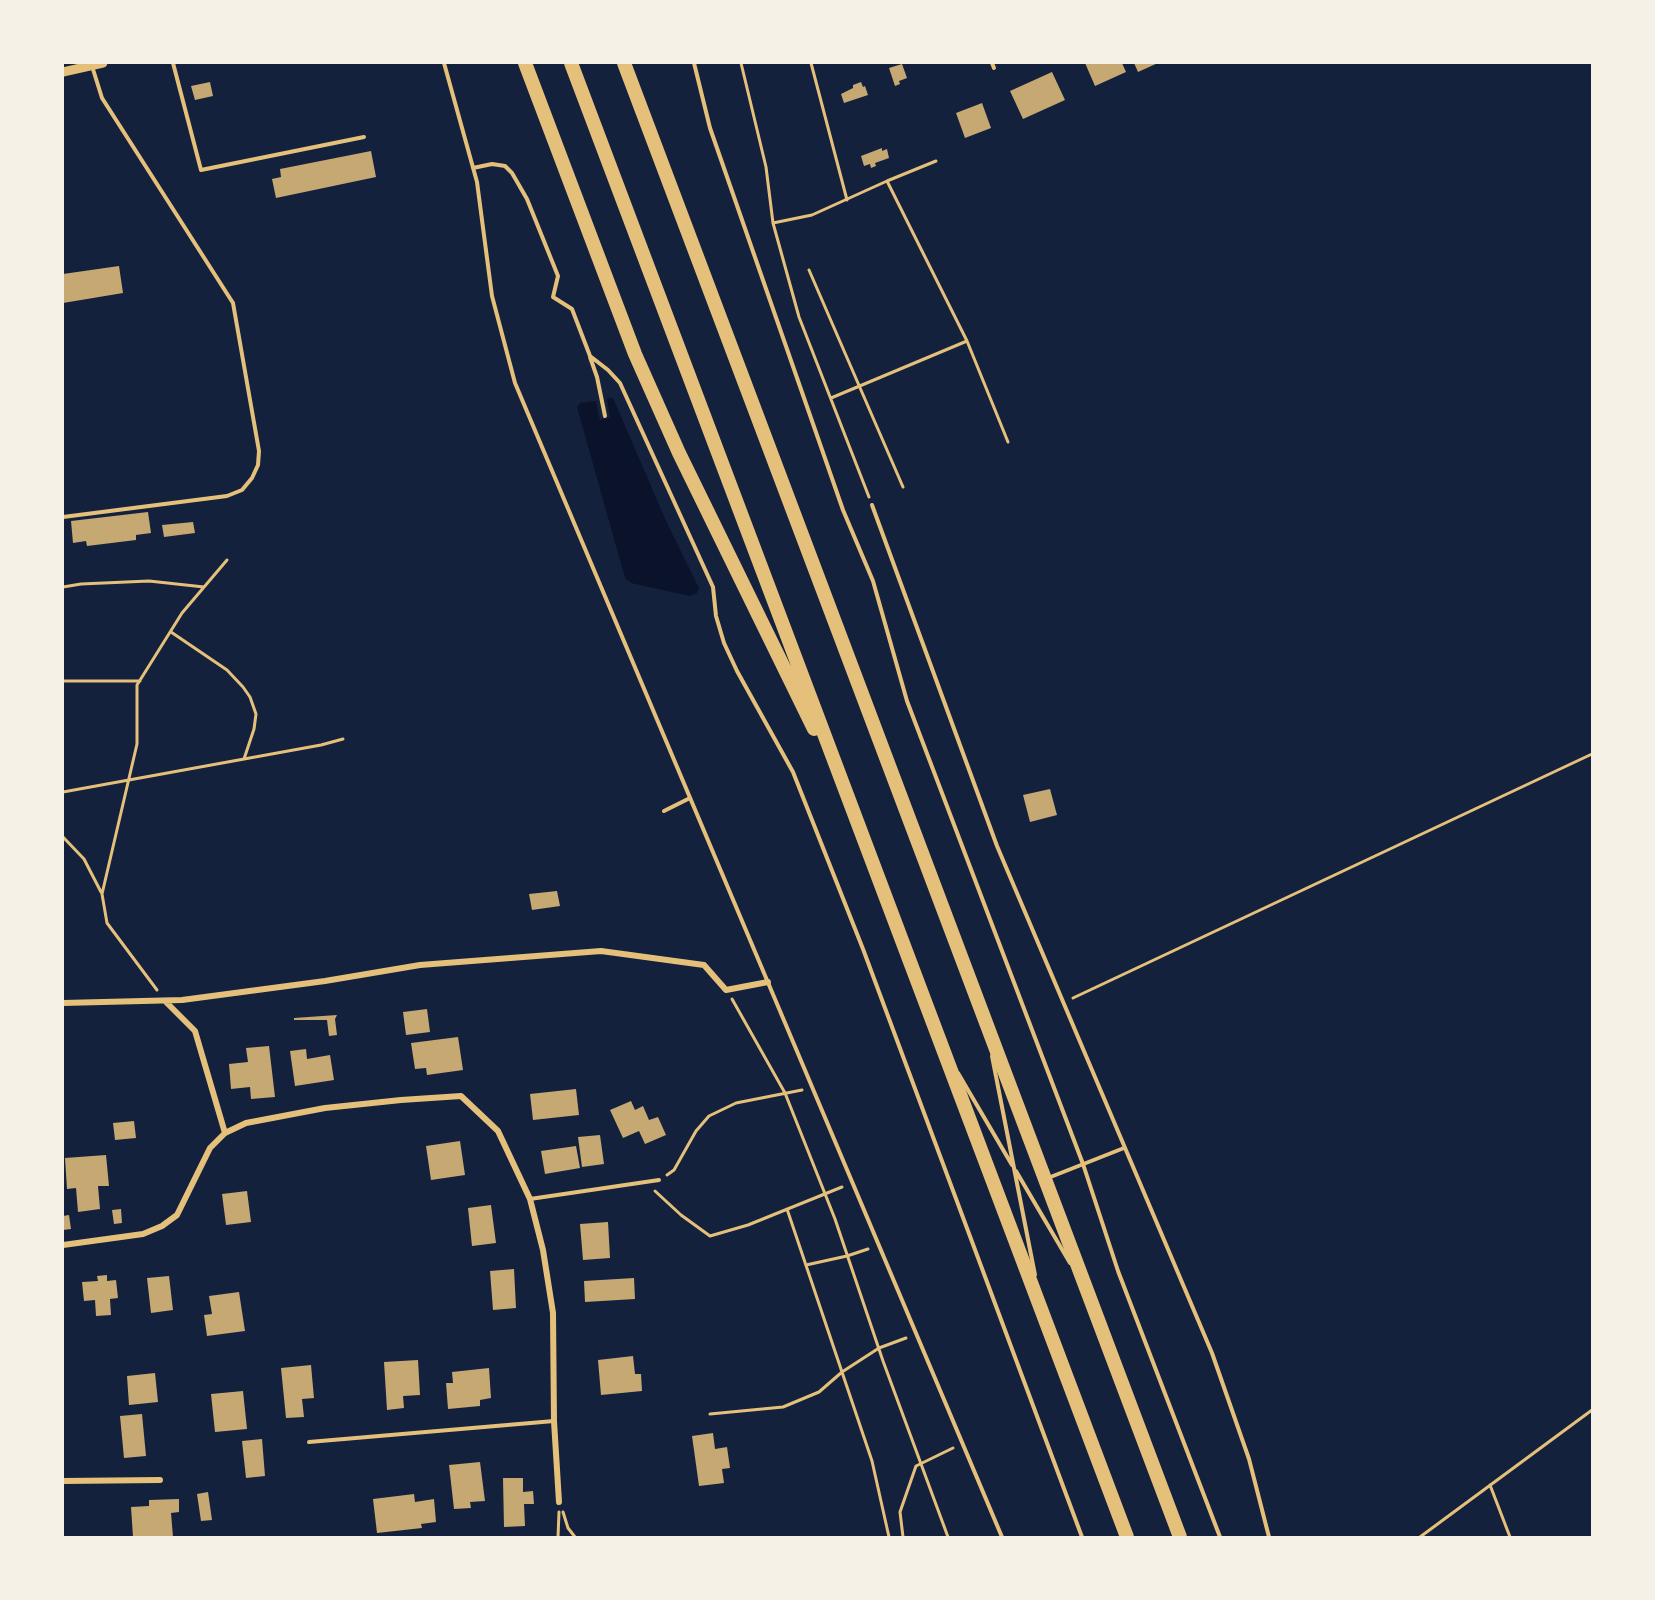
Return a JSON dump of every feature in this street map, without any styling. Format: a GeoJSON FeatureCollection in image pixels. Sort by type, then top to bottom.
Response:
{"type":"FeatureCollection","features":[{"type":"Feature","properties":{"kind":"highway"},"geometry":{"type":"LineString","coordinates":[[525,63],[634,354],[714,527],[846,794]]}},
{"type":"Feature","properties":{"kind":"highway"},"geometry":{"type":"LineString","coordinates":[[571,63],[1127,1537]]}},
{"type":"Feature","properties":{"kind":"highway"},"geometry":{"type":"LineString","coordinates":[[624,63],[1180,1537]]}},
{"type":"Feature","properties":{"kind":"highway"},"geometry":{"type":"LineString","coordinates":[[635,63],[646,118]]}},
{"type":"Feature","properties":{"kind":"street"},"geometry":{"type":"LineString","coordinates":[[63,72],[103,63]]}},
{"type":"Feature","properties":{"kind":"street"},"geometry":{"type":"LineString","coordinates":[[63,1003],[182,1000],[325,981],[420,965],[601,951],[704,965],[726,990],[768,982]]}},
{"type":"Feature","properties":{"kind":"street"},"geometry":{"type":"LineString","coordinates":[[165,1001],[195,1031],[225,1133]]}},
{"type":"Feature","properties":{"kind":"street"},"geometry":{"type":"LineString","coordinates":[[63,1245],[143,1234],[162,1226],[177,1215],[210,1148],[225,1133],[246,1123],[325,1108],[460,1096],[498,1131],[530,1199],[543,1250],[553,1313],[554,1421],[560,1502]]}},
{"type":"Feature","properties":{"kind":"street"},"geometry":{"type":"LineString","coordinates":[[63,1481],[160,1480]]}},
{"type":"Feature","properties":{"kind":"lane"},"geometry":{"type":"LineString","coordinates":[[173,63],[201,170],[364,137]]}},
{"type":"Feature","properties":{"kind":"lane"},"geometry":{"type":"LineString","coordinates":[[444,63],[477,182],[492,296],[515,383],[1002,1537]]}},
{"type":"Feature","properties":{"kind":"lane"},"geometry":{"type":"LineString","coordinates":[[694,63],[710,128],[843,510],[873,581],[907,700],[1083,1164],[1118,1271],[1220,1537]]}},
{"type":"Feature","properties":{"kind":"lane"},"geometry":{"type":"LineString","coordinates":[[63,517],[227,496],[242,490],[252,478],[258,465],[259,451],[232,303],[102,98],[92,66]]}},
{"type":"Feature","properties":{"kind":"lane"},"geometry":{"type":"LineString","coordinates":[[473,168],[492,164],[505,166],[512,173],[527,199],[558,276],[553,297],[572,309],[597,377],[605,416]]}},
{"type":"Feature","properties":{"kind":"lane"},"geometry":{"type":"LineString","coordinates":[[590,356],[620,383],[713,587],[716,616],[724,643],[793,772],[863,949],[1082,1537]]}},
{"type":"Feature","properties":{"kind":"lane"},"geometry":{"type":"LineString","coordinates":[[872,505],[997,846],[1212,1353],[1249,1459],[1269,1537]]}},
{"type":"Feature","properties":{"kind":"lane"},"geometry":{"type":"LineString","coordinates":[[663,811],[690,798]]}},
{"type":"Feature","properties":{"kind":"lane"},"geometry":{"type":"LineString","coordinates":[[985,1022],[1042,1311]]}},
{"type":"Feature","properties":{"kind":"lane"},"geometry":{"type":"LineString","coordinates":[[940,1041],[1088,1294]]}},
{"type":"Feature","properties":{"kind":"lane"},"geometry":{"type":"LineString","coordinates":[[1044,1180],[1124,1148]]}},
{"type":"Feature","properties":{"kind":"lane"},"geometry":{"type":"LineString","coordinates":[[530,1199],[659,1180]]}},
{"type":"Feature","properties":{"kind":"lane"},"geometry":{"type":"LineString","coordinates":[[309,1442],[554,1421]]}},
{"type":"Feature","properties":{"kind":"path"},"geometry":{"type":"LineString","coordinates":[[741,63],[766,167],[773,223],[800,317],[872,505]]}},
{"type":"Feature","properties":{"kind":"path"},"geometry":{"type":"LineString","coordinates":[[811,63],[847,200]]}},
{"type":"Feature","properties":{"kind":"path"},"geometry":{"type":"LineString","coordinates":[[773,223],[812,215],[936,161]]}},
{"type":"Feature","properties":{"kind":"path"},"geometry":{"type":"LineString","coordinates":[[887,181],[967,340],[1008,442]]}},
{"type":"Feature","properties":{"kind":"path"},"geometry":{"type":"LineString","coordinates":[[809,270],[903,487]]}},
{"type":"Feature","properties":{"kind":"path"},"geometry":{"type":"LineString","coordinates":[[831,398],[967,340]]}},
{"type":"Feature","properties":{"kind":"path"},"geometry":{"type":"LineString","coordinates":[[102,894],[137,744],[137,685],[182,614],[226,560]]}},
{"type":"Feature","properties":{"kind":"path"},"geometry":{"type":"LineString","coordinates":[[63,587],[148,581],[204,587]]}},
{"type":"Feature","properties":{"kind":"path"},"geometry":{"type":"LineString","coordinates":[[171,632],[227,670],[250,697],[256,714],[254,729],[244,752],[244,759]]}},
{"type":"Feature","properties":{"kind":"path"},"geometry":{"type":"LineString","coordinates":[[63,681],[140,681]]}},
{"type":"Feature","properties":{"kind":"path"},"geometry":{"type":"LineString","coordinates":[[63,792],[321,745],[343,739]]}},
{"type":"Feature","properties":{"kind":"path"},"geometry":{"type":"LineString","coordinates":[[1063,1003],[1592,754]]}},
{"type":"Feature","properties":{"kind":"path"},"geometry":{"type":"LineString","coordinates":[[63,837],[84,859],[102,894],[107,923],[165,1001]]}},
{"type":"Feature","properties":{"kind":"path"},"geometry":{"type":"LineString","coordinates":[[726,990],[785,1093],[825,1193],[920,1465],[948,1537]]}},
{"type":"Feature","properties":{"kind":"path"},"geometry":{"type":"LineString","coordinates":[[659,1180],[674,1170],[696,1131],[709,1116],[736,1103],[812,1088]]}},
{"type":"Feature","properties":{"kind":"path"},"geometry":{"type":"LineString","coordinates":[[645,1182],[681,1215],[710,1236],[748,1225],[853,1183]]}},
{"type":"Feature","properties":{"kind":"path"},"geometry":{"type":"LineString","coordinates":[[787,1209],[872,1461],[889,1537]]}},
{"type":"Feature","properties":{"kind":"path"},"geometry":{"type":"LineString","coordinates":[[806,1265],[847,1256],[879,1245]]}},
{"type":"Feature","properties":{"kind":"path"},"geometry":{"type":"LineString","coordinates":[[710,1414],[783,1407],[819,1392],[842,1372],[879,1348],[916,1334]]}},
{"type":"Feature","properties":{"kind":"path"},"geometry":{"type":"LineString","coordinates":[[1420,1537],[1592,1410]]}},
{"type":"Feature","properties":{"kind":"path"},"geometry":{"type":"LineString","coordinates":[[903,1537],[900,1512],[916,1466],[962,1444]]}},
{"type":"Feature","properties":{"kind":"path"},"geometry":{"type":"LineString","coordinates":[[1490,1485],[1510,1537]]}},
{"type":"Feature","properties":{"kind":"path"},"geometry":{"type":"LineString","coordinates":[[558,1537],[560,1502]]}},
{"type":"Feature","properties":{"kind":"path"},"geometry":{"type":"LineString","coordinates":[[560,1502],[568,1528],[575,1537]]}},
{"type":"Feature","properties":{"kind":"water"},"geometry":{"type":"Polygon","coordinates":[[[607,398],[613,398],[667,523],[699,588],[697,593],[690,596],[631,583],[625,578],[577,407],[580,403],[596,401],[600,420],[610,418],[607,398]]]}},
{"type":"Feature","properties":{"kind":"building"},"geometry":{"type":"Polygon","coordinates":[[[1085,63],[1122,63],[1126,72],[1095,86],[1085,63]]]}},
{"type":"Feature","properties":{"kind":"building"},"geometry":{"type":"Polygon","coordinates":[[[1134,63],[1158,63],[1138,72],[1134,63]]]}},
{"type":"Feature","properties":{"kind":"building"},"geometry":{"type":"Polygon","coordinates":[[[902,64],[907,78],[899,81],[900,84],[895,86],[889,68],[902,64]]]}},
{"type":"Feature","properties":{"kind":"building"},"geometry":{"type":"Polygon","coordinates":[[[1052,72],[1065,100],[1023,119],[1010,91],[1052,72]]]}},
{"type":"Feature","properties":{"kind":"building"},"geometry":{"type":"Polygon","coordinates":[[[210,82],[213,96],[195,100],[191,86],[210,82]]]}},
{"type":"Feature","properties":{"kind":"building"},"geometry":{"type":"Polygon","coordinates":[[[861,82],[868,95],[844,103],[841,94],[861,82]]]}},
{"type":"Feature","properties":{"kind":"building"},"geometry":{"type":"Polygon","coordinates":[[[982,103],[991,128],[965,138],[956,113],[982,103]]]}},
{"type":"Feature","properties":{"kind":"building"},"geometry":{"type":"Polygon","coordinates":[[[882,148],[882,151],[887,149],[889,158],[875,163],[876,166],[871,168],[870,164],[864,166],[861,156],[882,148]]]}},
{"type":"Feature","properties":{"kind":"building"},"geometry":{"type":"Polygon","coordinates":[[[371,151],[376,177],[276,198],[272,179],[281,177],[280,169],[371,151]]]}},
{"type":"Feature","properties":{"kind":"building"},"geometry":{"type":"Polygon","coordinates":[[[119,266],[123,293],[63,303],[63,274],[119,266]]]}},
{"type":"Feature","properties":{"kind":"building"},"geometry":{"type":"Polygon","coordinates":[[[148,512],[151,533],[136,535],[136,540],[87,546],[86,541],[73,543],[71,521],[148,512]]]}},
{"type":"Feature","properties":{"kind":"building"},"geometry":{"type":"Polygon","coordinates":[[[193,522],[195,533],[164,537],[162,525],[193,522]]]}},
{"type":"Feature","properties":{"kind":"building"},"geometry":{"type":"Polygon","coordinates":[[[1050,789],[1057,815],[1030,822],[1023,795],[1050,789]]]}},
{"type":"Feature","properties":{"kind":"building"},"geometry":{"type":"Polygon","coordinates":[[[557,891],[560,906],[532,910],[529,894],[557,891]]]}},
{"type":"Feature","properties":{"kind":"building"},"geometry":{"type":"Polygon","coordinates":[[[427,1009],[430,1032],[406,1035],[403,1012],[427,1009]]]}},
{"type":"Feature","properties":{"kind":"building"},"geometry":{"type":"Polygon","coordinates":[[[337,1015],[335,1019],[337,1035],[329,1036],[327,1020],[294,1020],[294,1018],[337,1015]]]}},
{"type":"Feature","properties":{"kind":"building"},"geometry":{"type":"Polygon","coordinates":[[[458,1037],[463,1070],[427,1075],[426,1068],[415,1069],[411,1043],[458,1037]]]}},
{"type":"Feature","properties":{"kind":"building"},"geometry":{"type":"Polygon","coordinates":[[[269,1046],[275,1097],[251,1099],[250,1087],[231,1089],[229,1064],[248,1062],[246,1048],[269,1046]]]}},
{"type":"Feature","properties":{"kind":"building"},"geometry":{"type":"Polygon","coordinates":[[[306,1049],[307,1059],[330,1055],[334,1080],[295,1086],[290,1051],[306,1049]]]}},
{"type":"Feature","properties":{"kind":"building"},"geometry":{"type":"Polygon","coordinates":[[[576,1089],[579,1115],[533,1120],[530,1094],[576,1089]]]}},
{"type":"Feature","properties":{"kind":"building"},"geometry":{"type":"Polygon","coordinates":[[[631,1101],[635,1110],[643,1106],[649,1120],[658,1117],[666,1135],[645,1144],[639,1131],[623,1138],[610,1110],[631,1101]]]}},
{"type":"Feature","properties":{"kind":"building"},"geometry":{"type":"Polygon","coordinates":[[[134,1121],[136,1138],[115,1140],[113,1123],[134,1121]]]}},
{"type":"Feature","properties":{"kind":"building"},"geometry":{"type":"Polygon","coordinates":[[[600,1135],[604,1164],[582,1167],[578,1137],[600,1135]]]}},
{"type":"Feature","properties":{"kind":"building"},"geometry":{"type":"Polygon","coordinates":[[[460,1141],[465,1175],[431,1180],[426,1146],[460,1141]]]}},
{"type":"Feature","properties":{"kind":"building"},"geometry":{"type":"Polygon","coordinates":[[[576,1146],[580,1168],[545,1174],[541,1151],[576,1146]]]}},
{"type":"Feature","properties":{"kind":"building"},"geometry":{"type":"Polygon","coordinates":[[[106,1155],[109,1186],[98,1186],[100,1209],[78,1212],[76,1188],[67,1189],[65,1158],[106,1155]]]}},
{"type":"Feature","properties":{"kind":"building"},"geometry":{"type":"Polygon","coordinates":[[[247,1191],[251,1222],[226,1225],[222,1194],[247,1191]]]}},
{"type":"Feature","properties":{"kind":"building"},"geometry":{"type":"Polygon","coordinates":[[[491,1205],[496,1243],[472,1246],[468,1208],[491,1205]]]}},
{"type":"Feature","properties":{"kind":"building"},"geometry":{"type":"Polygon","coordinates":[[[121,1209],[122,1223],[114,1224],[112,1210],[121,1209]]]}},
{"type":"Feature","properties":{"kind":"building"},"geometry":{"type":"Polygon","coordinates":[[[69,1215],[71,1229],[63,1230],[63,1216],[69,1215]]]}},
{"type":"Feature","properties":{"kind":"building"},"geometry":{"type":"Polygon","coordinates":[[[608,1222],[610,1258],[583,1260],[580,1224],[608,1222]]]}},
{"type":"Feature","properties":{"kind":"building"},"geometry":{"type":"Polygon","coordinates":[[[514,1269],[516,1308],[493,1310],[490,1271],[514,1269]]]}},
{"type":"Feature","properties":{"kind":"building"},"geometry":{"type":"Polygon","coordinates":[[[107,1275],[107,1281],[116,1280],[118,1298],[110,1299],[111,1315],[96,1316],[95,1300],[84,1301],[82,1282],[98,1281],[97,1276],[107,1275]]]}},
{"type":"Feature","properties":{"kind":"building"},"geometry":{"type":"Polygon","coordinates":[[[169,1276],[173,1310],[151,1313],[147,1278],[169,1276]]]}},
{"type":"Feature","properties":{"kind":"building"},"geometry":{"type":"Polygon","coordinates":[[[634,1278],[635,1299],[585,1302],[584,1281],[634,1278]]]}},
{"type":"Feature","properties":{"kind":"building"},"geometry":{"type":"Polygon","coordinates":[[[239,1292],[245,1331],[207,1336],[204,1315],[212,1314],[209,1296],[239,1292]]]}},
{"type":"Feature","properties":{"kind":"building"},"geometry":{"type":"Polygon","coordinates":[[[633,1356],[635,1374],[641,1374],[642,1391],[601,1395],[598,1360],[633,1356]]]}},
{"type":"Feature","properties":{"kind":"building"},"geometry":{"type":"Polygon","coordinates":[[[418,1360],[420,1395],[403,1396],[404,1408],[387,1410],[384,1362],[418,1360]]]}},
{"type":"Feature","properties":{"kind":"building"},"geometry":{"type":"Polygon","coordinates":[[[311,1365],[314,1398],[302,1399],[304,1417],[286,1418],[281,1368],[311,1365]]]}},
{"type":"Feature","properties":{"kind":"building"},"geometry":{"type":"Polygon","coordinates":[[[489,1368],[491,1398],[480,1400],[480,1406],[448,1409],[446,1383],[453,1383],[452,1372],[489,1368]]]}},
{"type":"Feature","properties":{"kind":"building"},"geometry":{"type":"Polygon","coordinates":[[[155,1373],[158,1402],[129,1405],[127,1376],[155,1373]]]}},
{"type":"Feature","properties":{"kind":"building"},"geometry":{"type":"Polygon","coordinates":[[[243,1391],[247,1429],[215,1432],[211,1394],[243,1391]]]}},
{"type":"Feature","properties":{"kind":"building"},"geometry":{"type":"Polygon","coordinates":[[[142,1414],[146,1456],[124,1458],[120,1416],[142,1414]]]}},
{"type":"Feature","properties":{"kind":"building"},"geometry":{"type":"Polygon","coordinates":[[[713,1433],[715,1449],[727,1447],[730,1468],[722,1469],[724,1483],[699,1486],[692,1436],[713,1433]]]}},
{"type":"Feature","properties":{"kind":"building"},"geometry":{"type":"Polygon","coordinates":[[[262,1439],[265,1476],[246,1478],[242,1441],[262,1439]]]}},
{"type":"Feature","properties":{"kind":"building"},"geometry":{"type":"Polygon","coordinates":[[[480,1462],[485,1501],[470,1502],[471,1508],[454,1509],[449,1465],[480,1462]]]}},
{"type":"Feature","properties":{"kind":"building"},"geometry":{"type":"Polygon","coordinates":[[[503,1478],[523,1478],[523,1492],[533,1491],[534,1504],[524,1504],[525,1526],[504,1527],[503,1478]]]}},
{"type":"Feature","properties":{"kind":"building"},"geometry":{"type":"Polygon","coordinates":[[[208,1492],[212,1520],[201,1521],[197,1494],[208,1492]]]}},
{"type":"Feature","properties":{"kind":"building"},"geometry":{"type":"Polygon","coordinates":[[[414,1494],[415,1502],[434,1499],[436,1522],[421,1524],[422,1528],[377,1533],[373,1499],[414,1494]]]}},
{"type":"Feature","properties":{"kind":"building"},"geometry":{"type":"Polygon","coordinates":[[[179,1499],[179,1512],[171,1513],[173,1537],[133,1537],[131,1507],[149,1506],[149,1500],[179,1499]]]}}]}
